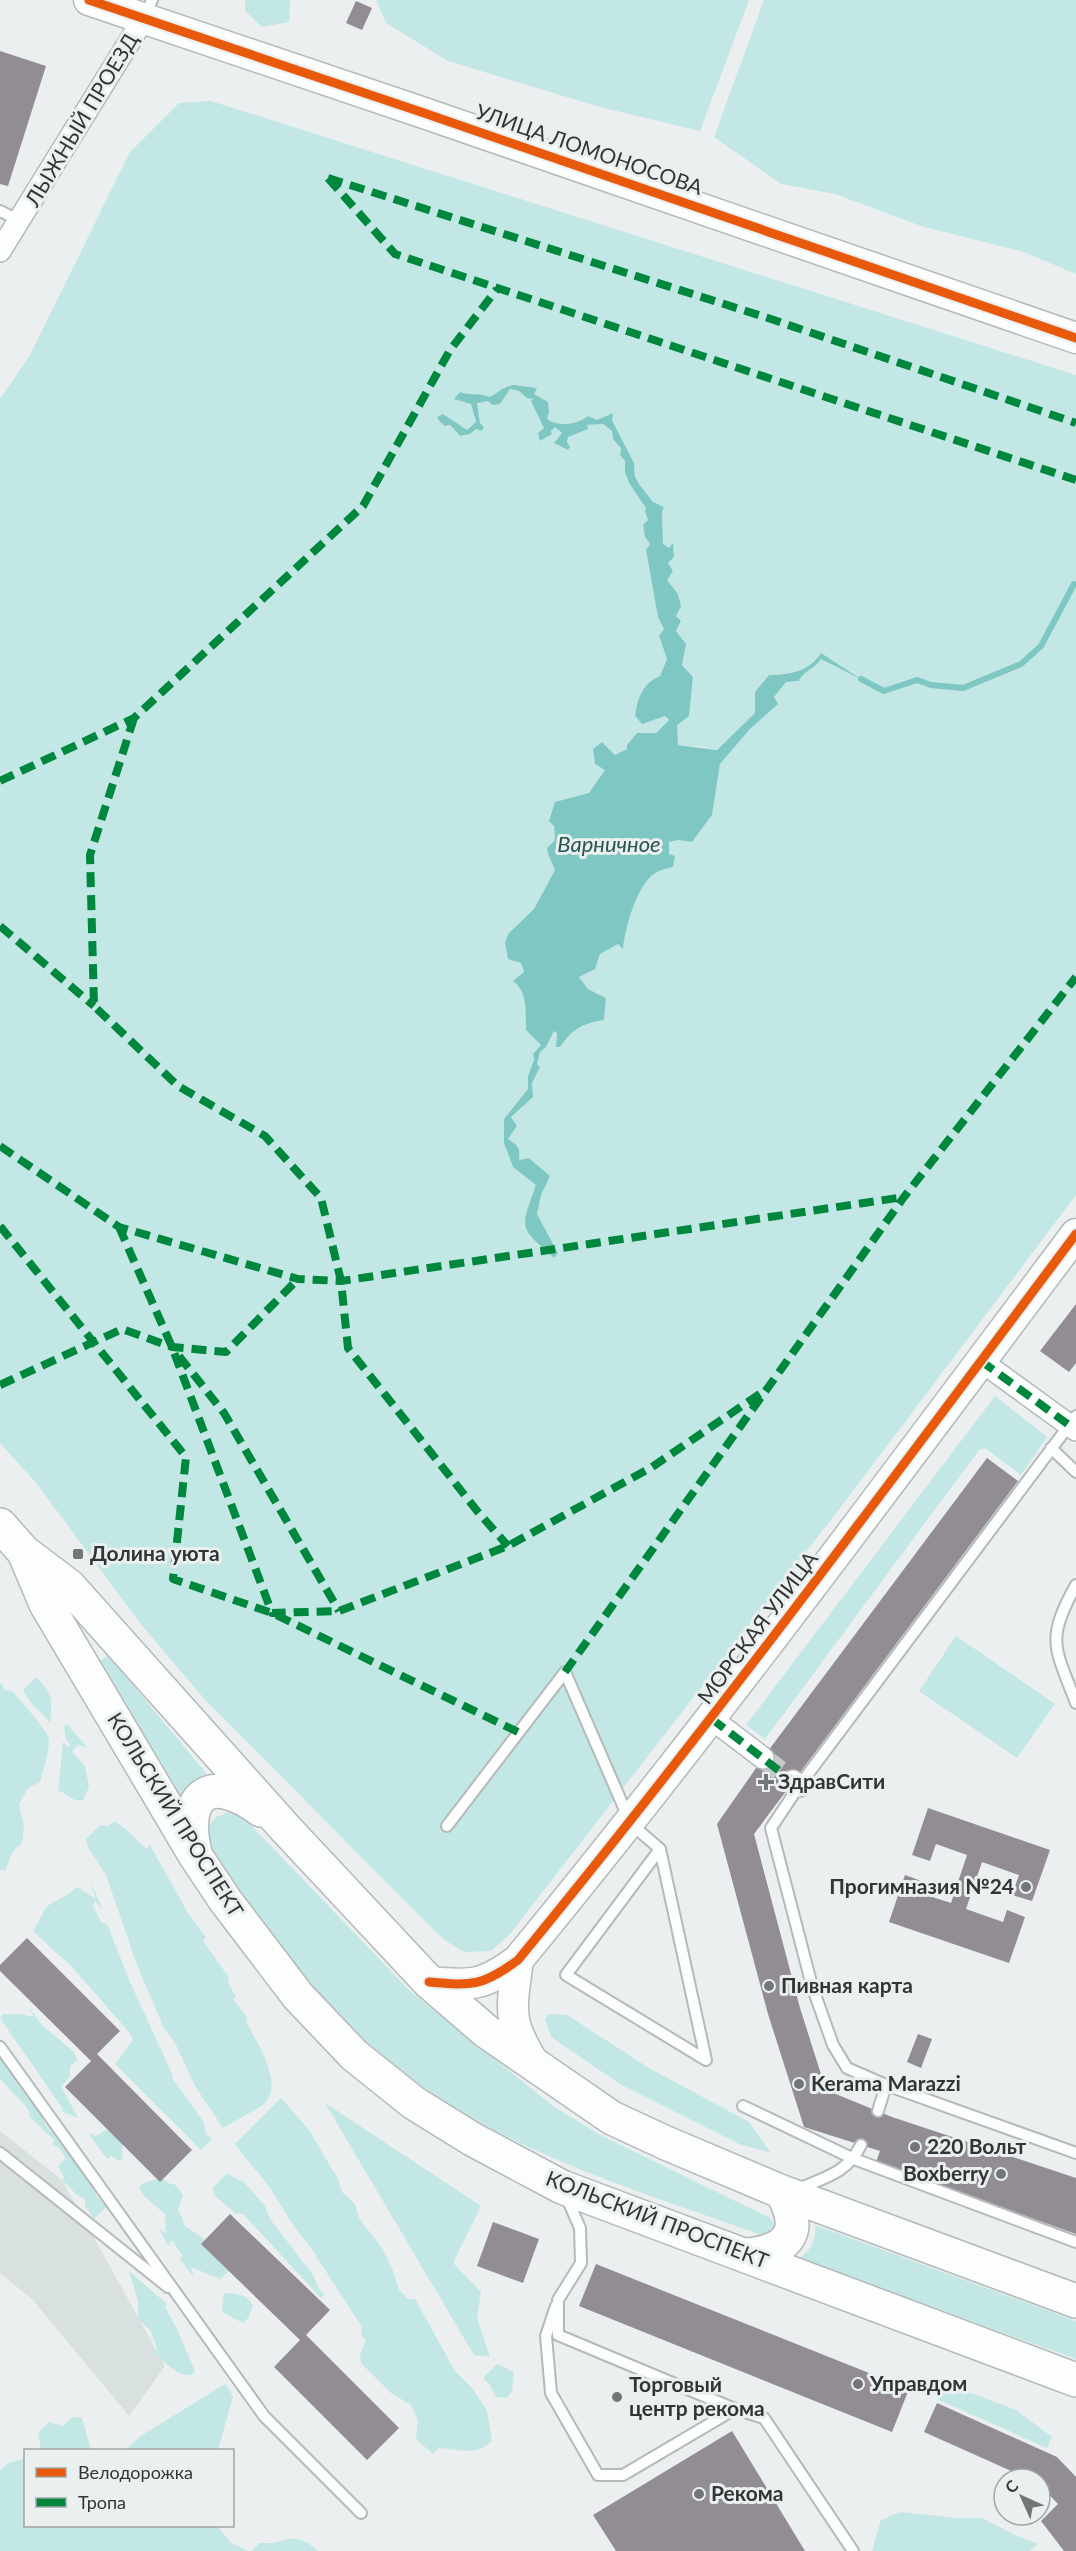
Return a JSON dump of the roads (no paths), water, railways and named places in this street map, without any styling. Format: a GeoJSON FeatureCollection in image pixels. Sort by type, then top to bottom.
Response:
{"type":"FeatureCollection","features":[{"type":"Feature","properties":{"kind":"main road","name":"КОЛЬСКИЙ ПРОСПЕКТ"},"geometry":{"type":"LineString","coordinates":[[0,1525],[24,1552],[69,1586],[286,1829],[429,1982],[487,2032],[612,2118],[784,2193],[1076,2301]]}},
{"type":"Feature","properties":{"kind":"main road","name":"КОЛЬСКИЙ ПРОСПЕКТ"},"geometry":{"type":"LineString","coordinates":[[24,1552],[46,1604],[195,1854],[225,1900],[298,1996],[354,2055],[414,2103],[472,2139],[562,2187],[1076,2380]]}},
{"type":"Feature","properties":{"kind":"main road"},"geometry":{"type":"LineString","coordinates":[[195,1854],[190,1832],[191,1818],[195,1805],[213,1791],[229,1791],[244,1798],[286,1829]]}},
{"type":"Feature","properties":{"kind":"main road"},"geometry":{"type":"LineString","coordinates":[[747,2255],[765,2253],[778,2248],[787,2241],[794,2226],[791,2209],[784,2193]]}},
{"type":"Feature","properties":{"kind":"street","name":"УЛИЦА ЛОМОНОСОВА"},"geometry":{"type":"LineString","coordinates":[[88,0],[148,9],[1076,338]]}},
{"type":"Feature","properties":{"kind":"street","name":"ЛЫЖНЫЙ ПРОЕЗД"},"geometry":{"type":"LineString","coordinates":[[0,251],[148,9]]}},
{"type":"Feature","properties":{"kind":"street","name":"МОРСКАЯ УЛИЦА"},"geometry":{"type":"LineString","coordinates":[[429,1982],[463,1986],[495,1977],[518,1960],[631,1824],[712,1719],[1076,1234]]}},
{"type":"Feature","properties":{"kind":"street"},"geometry":{"type":"LineString","coordinates":[[981,1361],[1074,1423]]}},
{"type":"Feature","properties":{"kind":"street"},"geometry":{"type":"LineString","coordinates":[[712,1719],[763,1758]]}},
{"type":"Feature","properties":{"kind":"street"},"geometry":{"type":"LineString","coordinates":[[518,1960],[512,2011],[516,2031],[536,2067]]}},
{"type":"Feature","properties":{"kind":"lane"},"geometry":{"type":"LineString","coordinates":[[0,211],[20,220]]}},
{"type":"Feature","properties":{"kind":"lane"},"geometry":{"type":"LineString","coordinates":[[1074,1423],[1051,1448],[796,1784],[771,1828],[812,1986],[833,2045],[847,2068],[886,2085],[1076,2153]]}},
{"type":"Feature","properties":{"kind":"lane"},"geometry":{"type":"LineString","coordinates":[[1051,1448],[1076,1472]]}},
{"type":"Feature","properties":{"kind":"lane"},"geometry":{"type":"LineString","coordinates":[[1076,1585],[1055,1633],[1055,1647],[1076,1703]]}},
{"type":"Feature","properties":{"kind":"lane"},"geometry":{"type":"LineString","coordinates":[[447,1826],[565,1672],[631,1824],[660,1849],[706,2060],[566,1975],[660,1849]]}},
{"type":"Feature","properties":{"kind":"lane"},"geometry":{"type":"LineString","coordinates":[[0,2047],[264,2416],[361,2513]]}},
{"type":"Feature","properties":{"kind":"lane"},"geometry":{"type":"LineString","coordinates":[[878,2111],[886,2085]]}},
{"type":"Feature","properties":{"kind":"lane"},"geometry":{"type":"LineString","coordinates":[[743,2106],[854,2159],[1076,2242]]}},
{"type":"Feature","properties":{"kind":"lane"},"geometry":{"type":"LineString","coordinates":[[784,2193],[838,2172],[854,2159],[861,2145]]}},
{"type":"Feature","properties":{"kind":"lane"},"geometry":{"type":"LineString","coordinates":[[0,2153],[179,2296]]}},
{"type":"Feature","properties":{"kind":"lane"},"geometry":{"type":"LineString","coordinates":[[562,2187],[580,2228],[582,2263],[558,2300],[546,2337],[551,2393],[598,2475],[623,2475],[735,2409]]}},
{"type":"Feature","properties":{"kind":"lane"},"geometry":{"type":"LineString","coordinates":[[558,2300],[558,2335],[735,2409],[764,2418],[853,2551]]}},
{"type":"Feature","properties":{"kind":"water","name":"Варничное"},"geometry":{"type":"Polygon","coordinates":[[[514,385],[537,388],[534,394],[548,402],[547,419],[551,422],[573,423],[588,416],[597,420],[613,413],[612,420],[634,463],[635,477],[653,502],[664,507],[662,512],[663,544],[669,548],[673,543],[674,557],[668,563],[673,571],[667,580],[678,594],[681,606],[676,616],[681,621],[676,631],[686,644],[682,665],[693,677],[689,716],[677,725],[678,745],[717,750],[755,713],[755,692],[769,675],[799,671],[811,664],[821,653],[861,679],[821,659],[799,681],[786,682],[774,697],[778,704],[750,729],[720,764],[712,815],[692,842],[678,840],[669,842],[669,854],[675,856],[673,867],[659,871],[644,884],[629,918],[623,949],[618,944],[600,954],[595,969],[579,977],[588,989],[606,998],[604,1020],[579,1028],[560,1047],[556,1047],[557,1033],[554,1031],[546,1047],[540,1052],[537,1064],[540,1067],[532,1083],[533,1097],[511,1117],[517,1126],[508,1139],[518,1147],[519,1160],[529,1158],[550,1176],[541,1195],[537,1214],[558,1253],[554,1258],[528,1233],[525,1219],[536,1185],[513,1167],[504,1143],[504,1119],[528,1089],[528,1076],[534,1060],[533,1054],[541,1045],[526,1030],[524,997],[513,981],[524,972],[521,963],[508,959],[505,942],[509,933],[534,909],[555,870],[547,848],[555,840],[554,826],[549,821],[555,802],[589,793],[605,770],[595,764],[593,749],[602,742],[615,755],[627,749],[627,745],[637,733],[656,733],[669,720],[665,716],[642,724],[635,716],[642,692],[649,683],[660,676],[667,659],[659,636],[664,629],[658,617],[646,550],[650,544],[645,537],[643,525],[648,520],[646,508],[629,483],[625,472],[625,461],[620,455],[621,448],[613,439],[612,431],[603,424],[587,425],[588,429],[568,437],[567,442],[570,447],[568,450],[554,443],[562,433],[555,427],[551,431],[552,434],[540,441],[538,433],[544,428],[531,401],[533,399],[510,389],[500,404],[493,405],[488,401],[477,403],[480,423],[484,427],[482,431],[476,429],[470,434],[460,436],[450,425],[445,426],[437,417],[443,414],[467,430],[476,422],[471,404],[454,399],[460,392],[489,397],[514,385]]]}},
{"type":"Feature","properties":{"kind":"waterway"},"geometry":{"type":"LineString","coordinates":[[861,679],[884,691],[917,680],[931,685],[963,688],[1021,664],[1041,646],[1074,584]]}},
{"type":"Feature","properties":{"kind":"tunnel"},"geometry":{"type":"LineString","coordinates":[[763,1758],[793,1781]]}},
{"type":"Feature","properties":{"kind":"place","name":"Долина уюта"},"geometry":{"type":"Point","coordinates":[78,1554]}},
{"type":"Feature","properties":{"kind":"place","name":"ЗдравСити"},"geometry":{"type":"Point","coordinates":[766,1782]}},
{"type":"Feature","properties":{"kind":"place","name":"Прогимназия №24"},"geometry":{"type":"Point","coordinates":[1026,1887]}},
{"type":"Feature","properties":{"kind":"place","name":"Пивная карта"},"geometry":{"type":"Point","coordinates":[769,1986]}},
{"type":"Feature","properties":{"kind":"place","name":"Kerama Marazzi"},"geometry":{"type":"Point","coordinates":[799,2084]}},
{"type":"Feature","properties":{"kind":"place","name":"220 Вольт"},"geometry":{"type":"Point","coordinates":[915,2147]}},
{"type":"Feature","properties":{"kind":"place","name":"Boxberry"},"geometry":{"type":"Point","coordinates":[1001,2174]}},
{"type":"Feature","properties":{"kind":"place","name":"Управдом"},"geometry":{"type":"Point","coordinates":[858,2384]}},
{"type":"Feature","properties":{"kind":"place","name":"Торговый центр рекома"},"geometry":{"type":"Point","coordinates":[617,2397]}},
{"type":"Feature","properties":{"kind":"place","name":"Рекома"},"geometry":{"type":"Point","coordinates":[699,2494]}}]}
